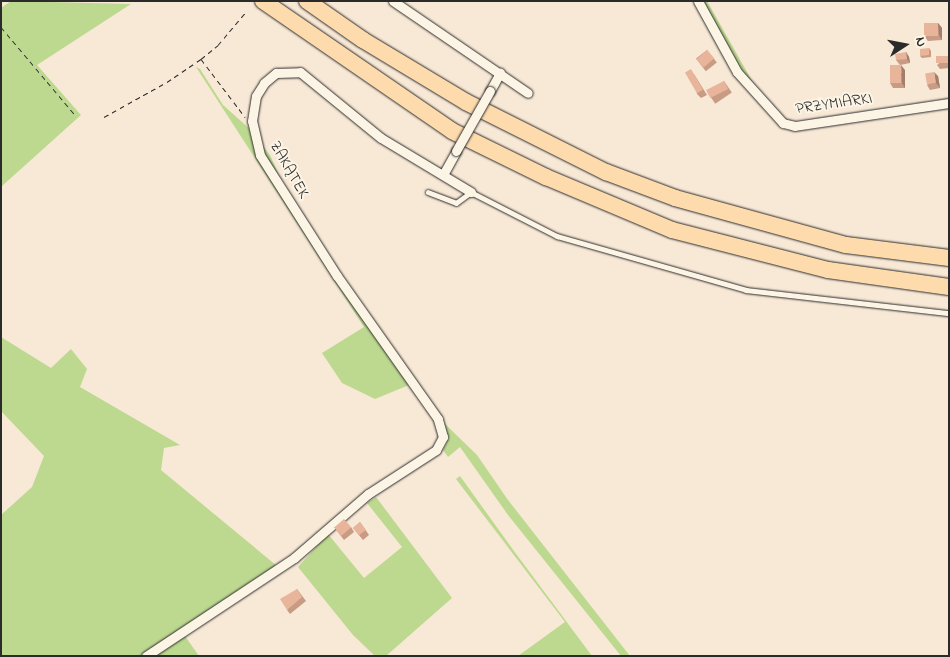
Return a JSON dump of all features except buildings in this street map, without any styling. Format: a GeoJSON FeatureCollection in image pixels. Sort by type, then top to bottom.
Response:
{"type":"FeatureCollection","features":[{"type":"Feature","properties":{"kind":"highway"},"geometry":{"type":"LineString","coordinates":[[263,1],[452,131],[546,177],[663,226],[828,270],[949,287]]}},
{"type":"Feature","properties":{"kind":"highway"},"geometry":{"type":"LineString","coordinates":[[306,1],[363,40],[466,102],[606,172],[675,198],[846,245],[949,258]]}},
{"type":"Feature","properties":{"kind":"street"},"geometry":{"type":"LineString","coordinates":[[393,1],[528,93]]}},
{"type":"Feature","properties":{"kind":"street","name":"PRZYMIARKI"},"geometry":{"type":"LineString","coordinates":[[698,1],[734,67],[783,123],[795,126],[949,103]]}},
{"type":"Feature","properties":{"kind":"street","name":"ZAKĄTEK"},"geometry":{"type":"LineString","coordinates":[[146,656],[294,558],[368,494],[441,446],[444,437],[438,419],[337,276],[260,155],[252,122],[256,96],[264,83],[276,73],[300,72],[381,138],[444,173],[471,192]]}},
{"type":"Feature","properties":{"kind":"street"},"geometry":{"type":"LineString","coordinates":[[444,173],[500,73]]}},
{"type":"Feature","properties":{"kind":"lane"},"geometry":{"type":"LineString","coordinates":[[428,192],[452,203],[464,200],[471,192]]}},
{"type":"Feature","properties":{"kind":"lane","name":"ZAKĄTEK"},"geometry":{"type":"LineString","coordinates":[[471,192],[528,224],[587,245],[746,290],[798,299],[949,313]]}},
{"type":"Feature","properties":{"kind":"path"},"geometry":{"type":"LineString","coordinates":[[104,117],[168,82],[201,59],[218,45],[245,13]]}},
{"type":"Feature","properties":{"kind":"path"},"geometry":{"type":"LineString","coordinates":[[1,27],[76,116]]}},
{"type":"Feature","properties":{"kind":"path"},"geometry":{"type":"LineString","coordinates":[[201,59],[241,115],[252,122]]}},
{"type":"Feature","properties":{"kind":"green space"},"geometry":{"type":"Polygon","coordinates":[[[11,1],[131,4],[37,65],[81,115],[2,186],[1,8],[11,1]]]}},
{"type":"Feature","properties":{"kind":"green space"},"geometry":{"type":"Polygon","coordinates":[[[701,1],[707,1],[756,88],[731,57],[701,1]]]}},
{"type":"Feature","properties":{"kind":"green space"},"geometry":{"type":"Polygon","coordinates":[[[196,67],[200,69],[223,105],[251,130],[270,155],[285,190],[372,322],[445,424],[477,455],[508,500],[630,656],[621,656],[508,515],[460,447],[448,457],[443,450],[449,438],[445,425],[440,428],[409,385],[375,399],[342,383],[322,353],[364,327],[196,67]]]}},
{"type":"Feature","properties":{"kind":"green space"},"geometry":{"type":"Polygon","coordinates":[[[1,337],[51,368],[71,349],[87,369],[80,387],[180,445],[164,448],[161,470],[277,566],[140,656],[1,656],[1,515],[32,487],[44,456],[1,411],[1,337]]]}},
{"type":"Feature","properties":{"kind":"green space"},"geometry":{"type":"Polygon","coordinates":[[[460,476],[592,656],[518,656],[565,622],[456,479],[460,476]]]}},
{"type":"Feature","properties":{"kind":"green space"},"geometry":{"type":"Polygon","coordinates":[[[376,497],[452,598],[386,656],[375,656],[353,635],[298,567],[328,534],[364,578],[402,547],[367,503],[376,497]]]}},
{"type":"Feature","properties":{"kind":"green space"},"geometry":{"type":"Polygon","coordinates":[[[184,636],[199,656],[156,656],[184,636]]]}}]}
